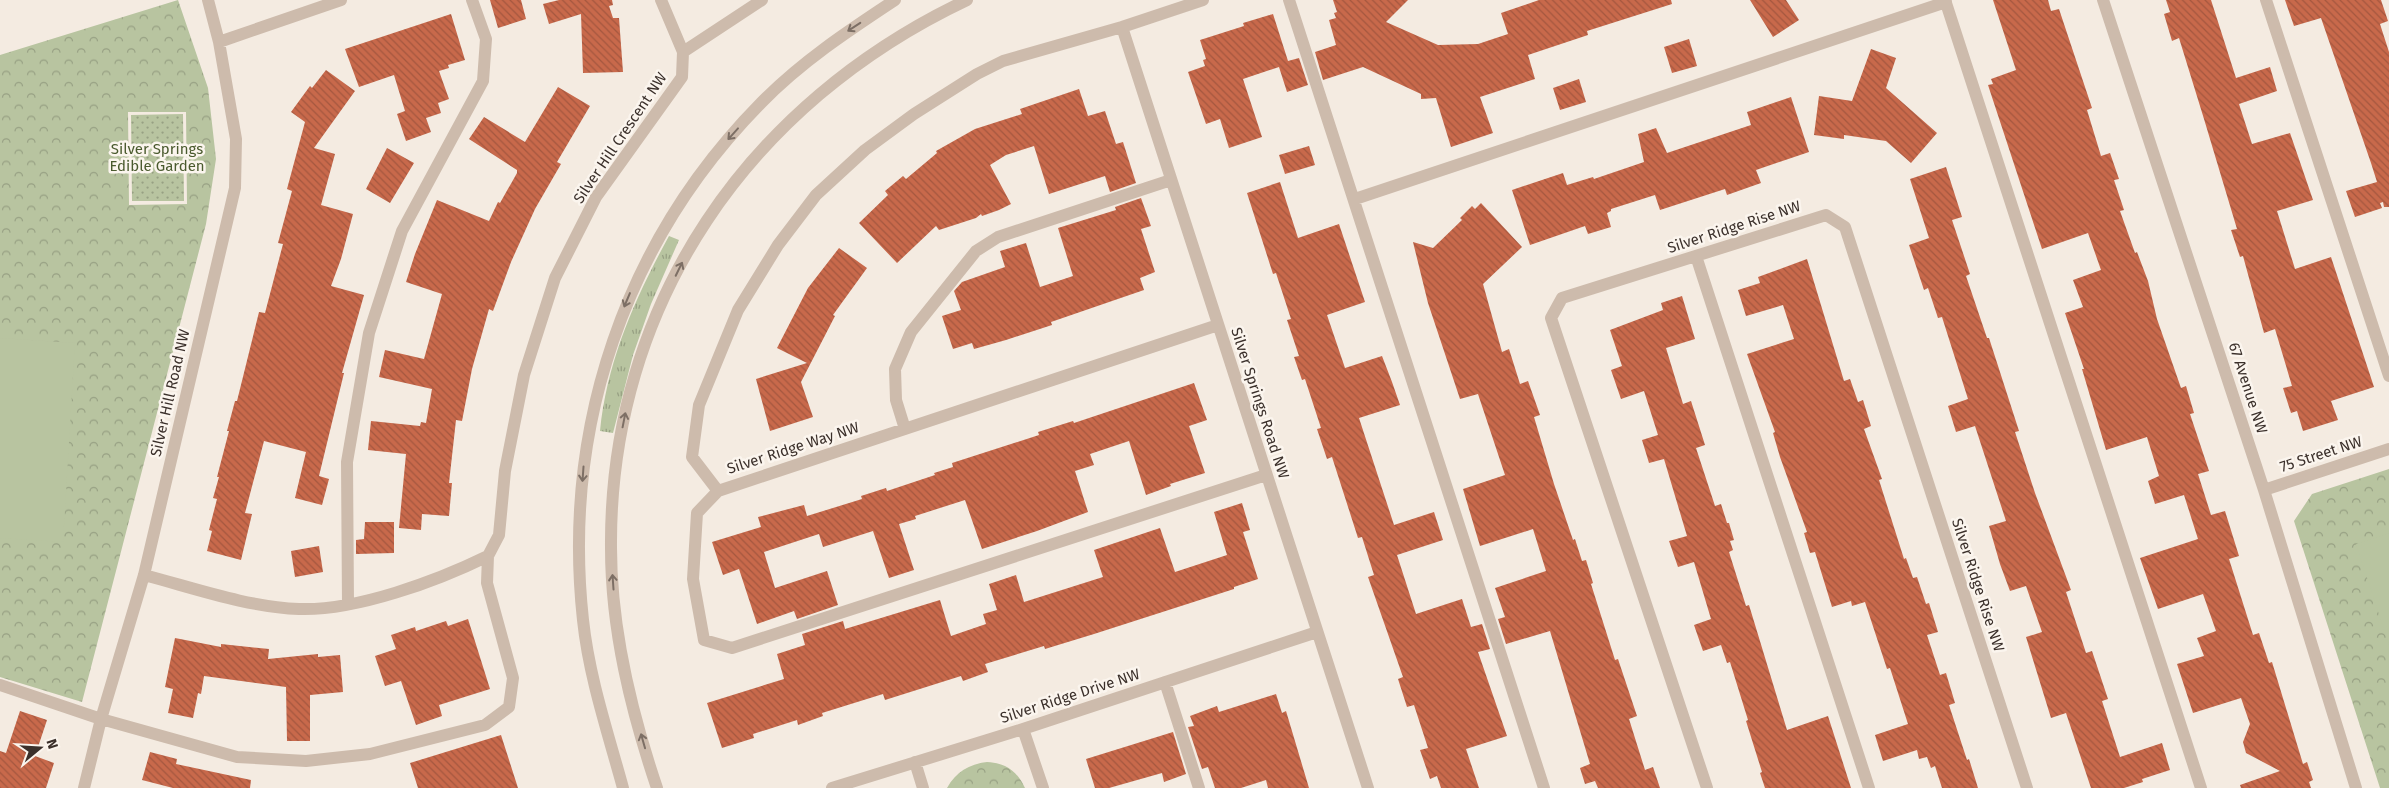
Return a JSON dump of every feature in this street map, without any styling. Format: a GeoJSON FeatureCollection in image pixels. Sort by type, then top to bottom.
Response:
{"type":"FeatureCollection","features":[{"type":"Feature","properties":{"kind":"street","name":"Silver Hill Road NW"},"geometry":{"type":"LineString","coordinates":[[84,788],[101,719],[144,575],[235,188],[236,139],[219,42],[208,0]]}},
{"type":"Feature","properties":{"kind":"street"},"geometry":{"type":"LineString","coordinates":[[219,42],[341,0]]}},
{"type":"Feature","properties":{"kind":"street"},"geometry":{"type":"LineString","coordinates":[[348,604],[347,462],[369,333],[402,231],[483,81],[486,39],[472,0]]}},
{"type":"Feature","properties":{"kind":"street","name":"Silver Hill Crescent NW"},"geometry":{"type":"LineString","coordinates":[[488,556],[499,535],[505,470],[524,375],[555,278],[596,197],[682,77],[683,52],[660,0]]}},
{"type":"Feature","properties":{"kind":"street"},"geometry":{"type":"LineString","coordinates":[[683,52],[762,0]]}},
{"type":"Feature","properties":{"kind":"street"},"geometry":{"type":"LineString","coordinates":[[623,788],[595,687],[584,630],[579,548],[583,466],[591,419],[607,356],[629,296],[656,243],[716,152],[762,102],[800,68],[837,38],[895,0]]}},
{"type":"Feature","properties":{"kind":"street"},"geometry":{"type":"LineString","coordinates":[[657,788],[633,710],[621,653],[611,549],[617,454],[629,391],[650,328],[688,249],[721,199],[750,161],[779,130],[818,94],[851,68],[916,26],[967,0]]}},
{"type":"Feature","properties":{"kind":"street","name":"Silver Ridge Way NW"},"geometry":{"type":"LineString","coordinates":[[1203,0],[1122,27],[1003,61],[977,74],[914,114],[865,150],[816,195],[778,244],[738,310],[699,405],[692,457],[718,491],[1218,325]]}},
{"type":"Feature","properties":{"kind":"street"},"geometry":{"type":"LineString","coordinates":[[1289,0],[1355,199],[1544,788]]}},
{"type":"Feature","properties":{"kind":"street","name":"67 Avenue NW"},"geometry":{"type":"LineString","coordinates":[[2103,0],[2264,490],[2356,788]]}},
{"type":"Feature","properties":{"kind":"street"},"geometry":{"type":"LineString","coordinates":[[2266,0],[2389,376]]}},
{"type":"Feature","properties":{"kind":"street"},"geometry":{"type":"LineString","coordinates":[[1355,199],[1946,1],[2201,788]]}},
{"type":"Feature","properties":{"kind":"street","name":"Silver Springs Road NW"},"geometry":{"type":"LineString","coordinates":[[1122,27],[1368,788]]}},
{"type":"Feature","properties":{"kind":"street"},"geometry":{"type":"LineString","coordinates":[[905,429],[896,400],[895,368],[911,332],[976,251],[998,237],[1171,180]]}},
{"type":"Feature","properties":{"kind":"street","name":"Silver Ridge Rise NW"},"geometry":{"type":"LineString","coordinates":[[1707,788],[1551,318],[1562,298],[1826,215],[1845,227],[2027,788]]}},
{"type":"Feature","properties":{"kind":"street"},"geometry":{"type":"LineString","coordinates":[[1696,256],[1869,788]]}},
{"type":"Feature","properties":{"kind":"street","name":"75 Street NW"},"geometry":{"type":"LineString","coordinates":[[2264,490],[2389,449]]}},
{"type":"Feature","properties":{"kind":"street"},"geometry":{"type":"LineString","coordinates":[[718,491],[697,513],[694,579],[704,640],[732,648],[1266,475]]}},
{"type":"Feature","properties":{"kind":"street"},"geometry":{"type":"LineString","coordinates":[[0,685],[101,719],[237,757],[306,761],[370,754],[485,725],[509,707],[512,678],[487,584],[488,556],[404,590],[348,604],[300,609],[254,603],[144,575]]}},
{"type":"Feature","properties":{"kind":"street","name":"Silver Ridge Drive NW"},"geometry":{"type":"LineString","coordinates":[[832,788],[1023,729],[1317,632]]}},
{"type":"Feature","properties":{"kind":"street"},"geometry":{"type":"LineString","coordinates":[[1165,682],[1199,788]]}},
{"type":"Feature","properties":{"kind":"street"},"geometry":{"type":"LineString","coordinates":[[1023,729],[1043,788]]}},
{"type":"Feature","properties":{"kind":"street"},"geometry":{"type":"LineString","coordinates":[[915,762],[923,788]]}},
{"type":"Feature","properties":{"kind":"green space"},"geometry":{"type":"Polygon","coordinates":[[[178,0],[208,88],[216,159],[206,224],[82,702],[0,677],[0,55],[178,0]],[[128,112],[129,205],[187,204],[186,112],[128,112]]]}},
{"type":"Feature","properties":{"kind":"green space","name":"Silver Springs Edible Garden"},"geometry":{"type":"Polygon","coordinates":[[[183,114],[184,201],[132,201],[131,115],[183,114]]]}},
{"type":"Feature","properties":{"kind":"green space"},"geometry":{"type":"Polygon","coordinates":[[[669,236],[679,240],[651,304],[633,355],[613,433],[600,431],[609,380],[624,331],[634,306],[669,236]]]}},
{"type":"Feature","properties":{"kind":"green space"},"geometry":{"type":"Polygon","coordinates":[[[0,338],[75,343],[63,542],[0,538],[0,338]]]}},
{"type":"Feature","properties":{"kind":"green space"},"geometry":{"type":"Polygon","coordinates":[[[2389,469],[2389,788],[2380,788],[2294,521],[2312,494],[2389,469]]]}},
{"type":"Feature","properties":{"kind":"green space"},"geometry":{"type":"Polygon","coordinates":[[[2389,533],[2389,645],[2356,544],[2389,533]]]}},
{"type":"Feature","properties":{"kind":"green space"},"geometry":{"type":"Polygon","coordinates":[[[987,762],[1000,764],[1010,769],[1025,788],[947,788],[959,773],[974,765],[987,762]]]}},
{"type":"Feature","properties":{"kind":"building"},"geometry":{"type":"Polygon","coordinates":[[[490,0],[521,0],[526,19],[498,28],[490,0]]]}},
{"type":"Feature","properties":{"kind":"building"},"geometry":{"type":"Polygon","coordinates":[[[559,0],[612,0],[613,5],[609,6],[613,18],[619,18],[623,72],[583,73],[581,14],[549,24],[543,4],[559,0]]]}},
{"type":"Feature","properties":{"kind":"building"},"geometry":{"type":"Polygon","coordinates":[[[1333,0],[1408,0],[1386,22],[1438,45],[1478,44],[1508,34],[1501,13],[1539,0],[1671,0],[1672,4],[1587,31],[1588,35],[1528,55],[1535,79],[1480,97],[1493,133],[1451,147],[1436,98],[1421,99],[1421,94],[1363,67],[1323,80],[1315,52],[1336,45],[1329,20],[1336,18],[1334,13],[1337,12],[1333,0]]]}},
{"type":"Feature","properties":{"kind":"building"},"geometry":{"type":"Polygon","coordinates":[[[1750,0],[1786,0],[1799,20],[1773,37],[1750,0]]]}},
{"type":"Feature","properties":{"kind":"building"},"geometry":{"type":"Polygon","coordinates":[[[1993,0],[2048,0],[2051,11],[2059,9],[2092,108],[2087,110],[2101,156],[2110,153],[2119,179],[2114,180],[2124,210],[2120,211],[2135,253],[2137,252],[2148,281],[2157,319],[2181,388],[2186,386],[2194,413],[2190,414],[2209,471],[2198,474],[2211,515],[2225,511],[2239,556],[2229,559],[2253,635],[2259,633],[2269,663],[2272,662],[2303,764],[2307,762],[2313,780],[2309,782],[2311,788],[2241,788],[2240,785],[2280,771],[2246,753],[2243,742],[2250,724],[2241,698],[2193,713],[2177,664],[2204,656],[2197,638],[2216,631],[2203,594],[2158,609],[2140,558],[2198,539],[2184,495],[2155,504],[2148,481],[2159,476],[2147,437],[2106,450],[2082,369],[2084,369],[2065,313],[2083,307],[2073,280],[2101,270],[2088,233],[2042,249],[1988,85],[1993,84],[1991,79],[2016,70],[1993,0]]]}},
{"type":"Feature","properties":{"kind":"building"},"geometry":{"type":"Polygon","coordinates":[[[2166,0],[2211,0],[2236,78],[2270,67],[2277,91],[2239,104],[2252,144],[2290,133],[2313,200],[2277,211],[2295,269],[2331,257],[2374,387],[2331,401],[2338,420],[2303,431],[2297,411],[2291,413],[2283,388],[2292,386],[2275,329],[2264,333],[2243,256],[2240,257],[2231,230],[2237,229],[2179,38],[2172,41],[2164,14],[2170,12],[2166,0]]]}},
{"type":"Feature","properties":{"kind":"building"},"geometry":{"type":"Polygon","coordinates":[[[2285,0],[2381,0],[2388,21],[2380,24],[2389,52],[2389,207],[2384,207],[2383,202],[2380,203],[2382,208],[2355,217],[2346,191],[2377,182],[2371,163],[2321,18],[2294,26],[2285,0]]]}},
{"type":"Feature","properties":{"kind":"building"},"geometry":{"type":"Polygon","coordinates":[[[451,14],[465,60],[448,65],[449,68],[439,71],[449,99],[438,103],[441,113],[426,118],[431,132],[406,141],[397,114],[405,111],[394,75],[359,87],[345,49],[451,14]]]}},
{"type":"Feature","properties":{"kind":"building"},"geometry":{"type":"Polygon","coordinates":[[[1273,14],[1288,61],[1299,58],[1308,85],[1287,92],[1279,67],[1243,79],[1262,137],[1229,148],[1220,119],[1206,124],[1188,72],[1205,66],[1203,60],[1206,59],[1200,40],[1244,26],[1243,23],[1273,14]]]}},
{"type":"Feature","properties":{"kind":"building"},"geometry":{"type":"Polygon","coordinates":[[[1689,39],[1697,66],[1672,73],[1664,47],[1689,39]]]}},
{"type":"Feature","properties":{"kind":"building"},"geometry":{"type":"Polygon","coordinates":[[[1871,49],[1896,58],[1886,88],[1937,133],[1911,163],[1886,141],[1844,135],[1844,139],[1814,135],[1819,96],[1852,101],[1871,49]]]}},
{"type":"Feature","properties":{"kind":"building"},"geometry":{"type":"Polygon","coordinates":[[[326,70],[355,91],[314,148],[335,154],[321,205],[353,214],[341,259],[331,286],[364,295],[342,373],[344,373],[319,476],[329,479],[322,505],[295,498],[306,452],[264,441],[245,513],[252,514],[241,560],[207,551],[212,531],[209,530],[217,499],[213,498],[229,431],[227,431],[235,401],[237,401],[259,312],[265,313],[283,244],[278,243],[292,191],[287,189],[305,122],[291,112],[310,86],[312,88],[326,70]]]}},
{"type":"Feature","properties":{"kind":"building"},"geometry":{"type":"Polygon","coordinates":[[[1579,79],[1586,102],[1560,110],[1553,88],[1579,79]]]}},
{"type":"Feature","properties":{"kind":"building"},"geometry":{"type":"Polygon","coordinates":[[[558,87],[590,106],[557,162],[561,164],[535,209],[511,262],[493,311],[489,309],[472,369],[462,421],[456,420],[449,483],[452,483],[449,516],[422,514],[421,530],[399,528],[406,454],[368,450],[371,421],[420,426],[421,422],[426,423],[432,389],[379,377],[385,350],[424,359],[442,294],[406,282],[415,254],[437,200],[489,221],[498,202],[500,203],[517,173],[517,170],[469,139],[484,117],[525,142],[558,87]]]}},
{"type":"Feature","properties":{"kind":"building"},"geometry":{"type":"Polygon","coordinates":[[[1079,89],[1088,116],[1105,111],[1116,144],[1123,142],[1136,183],[1110,192],[1105,176],[1049,194],[1034,146],[1006,155],[990,165],[1011,204],[999,210],[982,216],[981,214],[976,218],[939,230],[936,226],[897,263],[859,223],[888,195],[885,191],[903,176],[906,179],[937,153],[936,151],[975,129],[1022,114],[1020,109],[1079,89]]]}},
{"type":"Feature","properties":{"kind":"building"},"geometry":{"type":"Polygon","coordinates":[[[1791,97],[1809,152],[1756,170],[1761,183],[1727,195],[1725,189],[1660,210],[1655,195],[1611,209],[1607,213],[1611,227],[1588,234],[1585,226],[1530,245],[1512,190],[1563,173],[1567,185],[1593,177],[1594,179],[1644,162],[1638,134],[1656,128],[1667,153],[1751,125],[1747,112],[1791,97]]]}},
{"type":"Feature","properties":{"kind":"building"},"geometry":{"type":"Polygon","coordinates":[[[1309,146],[1315,165],[1285,174],[1279,155],[1309,146]]]}},
{"type":"Feature","properties":{"kind":"building"},"geometry":{"type":"Polygon","coordinates":[[[387,148],[414,163],[390,203],[366,189],[387,148]]]}},
{"type":"Feature","properties":{"kind":"building"},"geometry":{"type":"Polygon","coordinates":[[[1946,167],[1962,217],[1952,220],[1970,274],[1966,276],[1987,338],[1989,338],[2019,431],[2015,432],[2035,493],[2071,590],[2066,592],[2086,653],[2092,651],[2108,699],[2102,701],[2120,757],[2162,743],[2170,770],[2142,779],[2143,782],[2124,788],[2091,788],[2066,713],[2051,718],[2026,637],[2042,632],[2026,586],[2010,591],[2000,564],[1989,526],[2006,521],[1975,426],[1956,432],[1948,406],[1968,399],[1942,317],[1938,318],[1928,288],[1924,290],[1909,245],[1929,238],[1910,179],[1946,167]]]}},
{"type":"Feature","properties":{"kind":"building"},"geometry":{"type":"Polygon","coordinates":[[[1280,182],[1298,238],[1339,224],[1365,302],[1327,315],[1345,368],[1382,356],[1400,405],[1359,418],[1394,525],[1434,512],[1443,540],[1397,555],[1416,614],[1462,599],[1471,627],[1482,624],[1490,649],[1478,652],[1507,736],[1466,749],[1479,788],[1441,788],[1437,776],[1430,779],[1420,750],[1428,748],[1414,705],[1407,707],[1398,679],[1403,677],[1368,577],[1374,575],[1362,537],[1358,538],[1332,457],[1327,459],[1317,429],[1321,428],[1305,379],[1302,380],[1294,357],[1299,356],[1287,320],[1291,319],[1276,273],[1273,274],[1247,193],[1280,182]]]}},
{"type":"Feature","properties":{"kind":"building"},"geometry":{"type":"Polygon","coordinates":[[[1141,198],[1151,226],[1141,229],[1155,272],[1140,278],[1144,290],[1051,322],[1052,325],[1006,340],[974,349],[972,343],[953,349],[942,316],[961,310],[954,291],[962,282],[1005,267],[1000,251],[1026,243],[1040,287],[1073,276],[1058,228],[1116,210],[1115,207],[1141,198]]]}},
{"type":"Feature","properties":{"kind":"building"},"geometry":{"type":"Polygon","coordinates":[[[1481,203],[1522,247],[1483,284],[1502,352],[1509,349],[1520,384],[1528,381],[1540,415],[1534,417],[1554,484],[1573,540],[1575,539],[1582,561],[1586,560],[1593,583],[1591,584],[1615,660],[1618,659],[1637,716],[1629,719],[1645,770],[1653,767],[1660,788],[1598,788],[1595,781],[1585,784],[1580,768],[1590,764],[1550,631],[1506,644],[1498,619],[1505,617],[1495,588],[1546,571],[1533,529],[1480,546],[1463,489],[1505,475],[1478,394],[1460,399],[1428,303],[1413,242],[1433,248],[1462,220],[1460,218],[1472,206],[1475,209],[1481,203]]]}},
{"type":"Feature","properties":{"kind":"building"},"geometry":{"type":"Polygon","coordinates":[[[839,248],[867,268],[833,315],[835,316],[801,382],[813,417],[770,431],[756,379],[807,363],[777,348],[808,288],[839,248]]]}},
{"type":"Feature","properties":{"kind":"building"},"geometry":{"type":"Polygon","coordinates":[[[1807,259],[1844,381],[1850,379],[1858,402],[1863,400],[1871,426],[1864,429],[1882,479],[1879,480],[1904,559],[1906,558],[1913,578],[1917,577],[1926,604],[1929,603],[1938,632],[1927,635],[1940,675],[1946,673],[1955,703],[1949,705],[1978,788],[1942,788],[1935,766],[1931,768],[1927,757],[1919,759],[1917,750],[1883,761],[1875,735],[1908,724],[1890,668],[1887,669],[1865,602],[1852,606],[1851,601],[1832,607],[1815,552],[1810,553],[1804,533],[1807,532],[1780,457],[1773,433],[1775,432],[1747,354],[1794,339],[1783,305],[1746,316],[1738,290],[1760,283],[1758,277],[1807,259]]]}},
{"type":"Feature","properties":{"kind":"building"},"geometry":{"type":"Polygon","coordinates":[[[1682,296],[1695,339],[1666,348],[1683,404],[1691,401],[1705,445],[1696,448],[1715,506],[1721,504],[1727,523],[1729,523],[1734,540],[1730,541],[1733,550],[1729,552],[1746,606],[1749,605],[1787,730],[1828,716],[1851,788],[1765,788],[1746,721],[1748,720],[1730,662],[1727,663],[1721,645],[1703,651],[1694,625],[1711,619],[1694,562],[1678,567],[1669,541],[1687,536],[1664,459],[1649,463],[1642,440],[1658,435],[1644,391],[1621,399],[1611,370],[1622,366],[1610,330],[1663,310],[1661,303],[1682,296]]]}},
{"type":"Feature","properties":{"kind":"building"},"geometry":{"type":"Polygon","coordinates":[[[1194,383],[1207,420],[1189,426],[1205,473],[1170,484],[1171,486],[1146,495],[1129,441],[1090,454],[1094,465],[1075,471],[1088,512],[1037,531],[982,549],[965,500],[915,516],[916,519],[899,524],[914,570],[889,578],[873,531],[823,547],[819,534],[764,552],[775,588],[827,571],[838,605],[797,619],[794,611],[757,624],[739,569],[723,575],[712,542],[761,527],[758,517],[804,505],[807,516],[862,499],[861,496],[886,488],[887,491],[935,475],[934,473],[953,467],[952,463],[1039,435],[1038,432],[1073,421],[1074,423],[1194,383]]]}},
{"type":"Feature","properties":{"kind":"building"},"geometry":{"type":"Polygon","coordinates":[[[1242,503],[1250,530],[1243,532],[1258,579],[1234,587],[1234,589],[1094,634],[1045,649],[1044,646],[985,664],[988,672],[963,681],[961,676],[885,700],[883,694],[822,713],[823,716],[798,725],[797,720],[753,734],[754,738],[722,748],[707,703],[784,679],[777,654],[805,645],[802,634],[843,621],[845,629],[940,600],[951,636],[986,624],[983,614],[997,610],[989,584],[1016,575],[1024,602],[1103,577],[1094,550],[1160,528],[1175,572],[1227,555],[1214,512],[1242,503]]]}},
{"type":"Feature","properties":{"kind":"building"},"geometry":{"type":"Polygon","coordinates":[[[365,522],[394,522],[394,553],[356,554],[356,540],[364,539],[365,522]]]}},
{"type":"Feature","properties":{"kind":"building"},"geometry":{"type":"Polygon","coordinates":[[[319,546],[323,572],[295,577],[291,551],[319,546]]]}},
{"type":"Feature","properties":{"kind":"building"},"geometry":{"type":"Polygon","coordinates":[[[468,619],[490,689],[439,705],[442,716],[416,725],[401,681],[385,686],[375,656],[396,649],[391,635],[415,627],[416,631],[446,621],[448,626],[468,619]]]}},
{"type":"Feature","properties":{"kind":"building"},"geometry":{"type":"Polygon","coordinates":[[[175,638],[221,647],[221,644],[269,649],[268,659],[318,654],[318,657],[340,655],[343,692],[310,695],[310,741],[287,741],[286,687],[204,676],[201,694],[198,693],[193,718],[168,713],[173,689],[165,687],[175,638]]]}},
{"type":"Feature","properties":{"kind":"building"},"geometry":{"type":"Polygon","coordinates":[[[1276,694],[1282,713],[1286,711],[1309,788],[1268,788],[1266,780],[1241,788],[1215,788],[1208,767],[1202,769],[1188,727],[1194,726],[1190,716],[1217,706],[1219,712],[1276,694]]]}},
{"type":"Feature","properties":{"kind":"building"},"geometry":{"type":"Polygon","coordinates":[[[20,711],[47,720],[35,756],[54,763],[46,788],[0,788],[0,751],[6,753],[20,711]]]}},
{"type":"Feature","properties":{"kind":"building"},"geometry":{"type":"Polygon","coordinates":[[[1173,732],[1186,774],[1164,782],[1162,773],[1109,788],[1095,788],[1086,759],[1173,732]]]}},
{"type":"Feature","properties":{"kind":"building"},"geometry":{"type":"Polygon","coordinates":[[[501,735],[518,788],[418,788],[410,763],[501,735]]]}},
{"type":"Feature","properties":{"kind":"building"},"geometry":{"type":"Polygon","coordinates":[[[150,752],[177,759],[176,764],[251,780],[250,788],[173,788],[142,780],[150,752]]]}}]}
